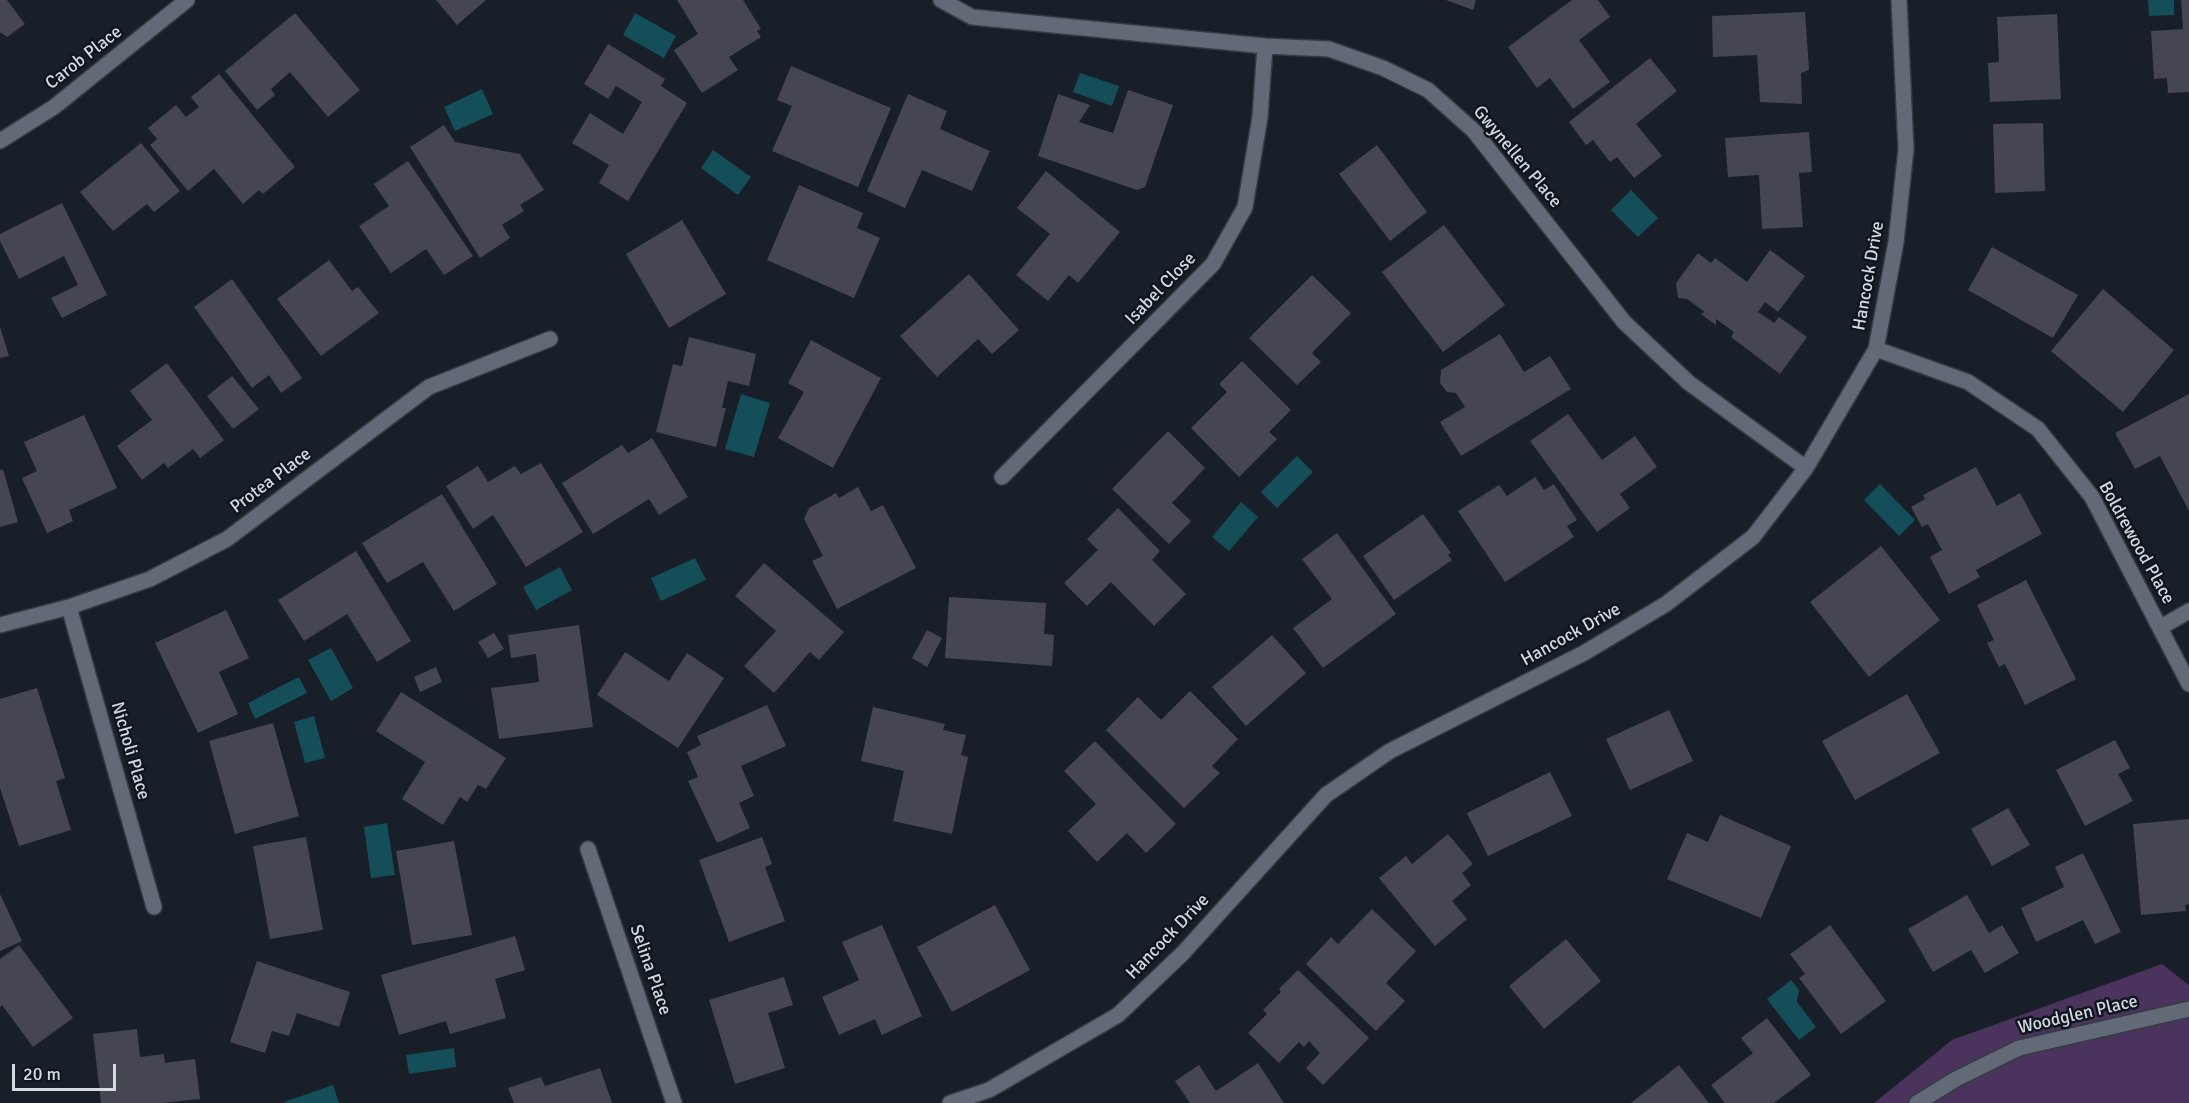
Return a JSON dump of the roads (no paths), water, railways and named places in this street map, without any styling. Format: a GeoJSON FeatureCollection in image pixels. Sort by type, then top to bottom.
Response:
{"type":"FeatureCollection","features":[{"type":"Feature","properties":{"kind":"street","name":"Carob Place"},"geometry":{"type":"LineString","coordinates":[[0,141],[54,107],[187,0]]}},
{"type":"Feature","properties":{"kind":"street","name":"Gwynellen Place"},"geometry":{"type":"LineString","coordinates":[[941,0],[972,16],[1265,46],[1329,49],[1383,68],[1428,90],[1474,131],[1624,322],[1689,383],[1806,468]]}},
{"type":"Feature","properties":{"kind":"street","name":"Hancock Drive"},"geometry":{"type":"LineString","coordinates":[[950,1103],[989,1090],[1118,1015],[1183,953],[1326,795],[1390,751],[1584,653],[1666,604],[1752,537],[1806,468],[1876,349],[1896,242],[1905,149],[1899,0]]}},
{"type":"Feature","properties":{"kind":"street","name":"Isabel Close"},"geometry":{"type":"LineString","coordinates":[[1002,477],[1213,264],[1245,207],[1260,117],[1265,46]]}},
{"type":"Feature","properties":{"kind":"street","name":"Protea Place"},"geometry":{"type":"LineString","coordinates":[[0,625],[69,607],[150,579],[226,539],[429,387],[550,339]]}},
{"type":"Feature","properties":{"kind":"street","name":"Boldrewood Place"},"geometry":{"type":"LineString","coordinates":[[1876,349],[1968,382],[2038,429],[2092,497],[2189,684]]}},
{"type":"Feature","properties":{"kind":"street","name":"Nicholi Place"},"geometry":{"type":"LineString","coordinates":[[69,607],[154,907]]}},
{"type":"Feature","properties":{"kind":"street"},"geometry":{"type":"LineString","coordinates":[[2161,627],[2189,611]]}},
{"type":"Feature","properties":{"kind":"street","name":"Selina Place"},"geometry":{"type":"LineString","coordinates":[[588,849],[674,1103]]}},
{"type":"Feature","properties":{"kind":"street","name":"Woodglen Place"},"geometry":{"type":"LineString","coordinates":[[1917,1103],[1956,1078],[2019,1048],[2189,1009]]}},
{"type":"Feature","properties":{"kind":"water"},"geometry":{"type":"Polygon","coordinates":[[[2148,0],[2174,0],[2174,15],[2149,16],[2148,0]]]}},
{"type":"Feature","properties":{"kind":"water"},"geometry":{"type":"Polygon","coordinates":[[[635,13],[676,36],[664,58],[623,35],[635,13]]]}},
{"type":"Feature","properties":{"kind":"water"},"geometry":{"type":"Polygon","coordinates":[[[1080,73],[1119,86],[1112,106],[1073,92],[1080,73]]]}},
{"type":"Feature","properties":{"kind":"water"},"geometry":{"type":"Polygon","coordinates":[[[482,89],[493,114],[455,131],[444,107],[482,89]]]}},
{"type":"Feature","properties":{"kind":"water"},"geometry":{"type":"Polygon","coordinates":[[[713,150],[751,177],[738,195],[701,168],[713,150]]]}},
{"type":"Feature","properties":{"kind":"water"},"geometry":{"type":"Polygon","coordinates":[[[1631,190],[1658,218],[1638,237],[1611,210],[1631,190]]]}},
{"type":"Feature","properties":{"kind":"water"},"geometry":{"type":"Polygon","coordinates":[[[741,394],[770,403],[754,457],[725,449],[741,394]]]}},
{"type":"Feature","properties":{"kind":"water"},"geometry":{"type":"Polygon","coordinates":[[[1297,456],[1313,472],[1277,508],[1261,492],[1297,456]]]}},
{"type":"Feature","properties":{"kind":"water"},"geometry":{"type":"Polygon","coordinates":[[[1880,484],[1915,520],[1899,536],[1864,500],[1880,484]]]}},
{"type":"Feature","properties":{"kind":"water"},"geometry":{"type":"Polygon","coordinates":[[[1241,502],[1258,517],[1229,551],[1212,537],[1241,502]]]}},
{"type":"Feature","properties":{"kind":"water"},"geometry":{"type":"Polygon","coordinates":[[[695,558],[706,580],[661,601],[651,578],[695,558]]]}},
{"type":"Feature","properties":{"kind":"water"},"geometry":{"type":"Polygon","coordinates":[[[560,567],[572,590],[536,610],[523,587],[560,567]]]}},
{"type":"Feature","properties":{"kind":"water"},"geometry":{"type":"Polygon","coordinates":[[[331,648],[353,688],[331,701],[308,660],[331,648]]]}},
{"type":"Feature","properties":{"kind":"water"},"geometry":{"type":"Polygon","coordinates":[[[299,677],[307,693],[255,719],[248,703],[299,677]]]}},
{"type":"Feature","properties":{"kind":"water"},"geometry":{"type":"Polygon","coordinates":[[[314,716],[325,758],[305,763],[294,722],[314,716]]]}},
{"type":"Feature","properties":{"kind":"water"},"geometry":{"type":"Polygon","coordinates":[[[387,823],[395,875],[371,878],[364,827],[387,823]]]}},
{"type":"Feature","properties":{"kind":"water"},"geometry":{"type":"Polygon","coordinates":[[[1791,980],[1799,990],[1797,1002],[1816,1027],[1799,1040],[1767,999],[1791,980]]]}},
{"type":"Feature","properties":{"kind":"water"},"geometry":{"type":"Polygon","coordinates":[[[454,1048],[456,1067],[409,1074],[406,1055],[454,1048]]]}},
{"type":"Feature","properties":{"kind":"water"},"geometry":{"type":"Polygon","coordinates":[[[333,1085],[339,1103],[284,1102],[333,1085]]]}}]}
